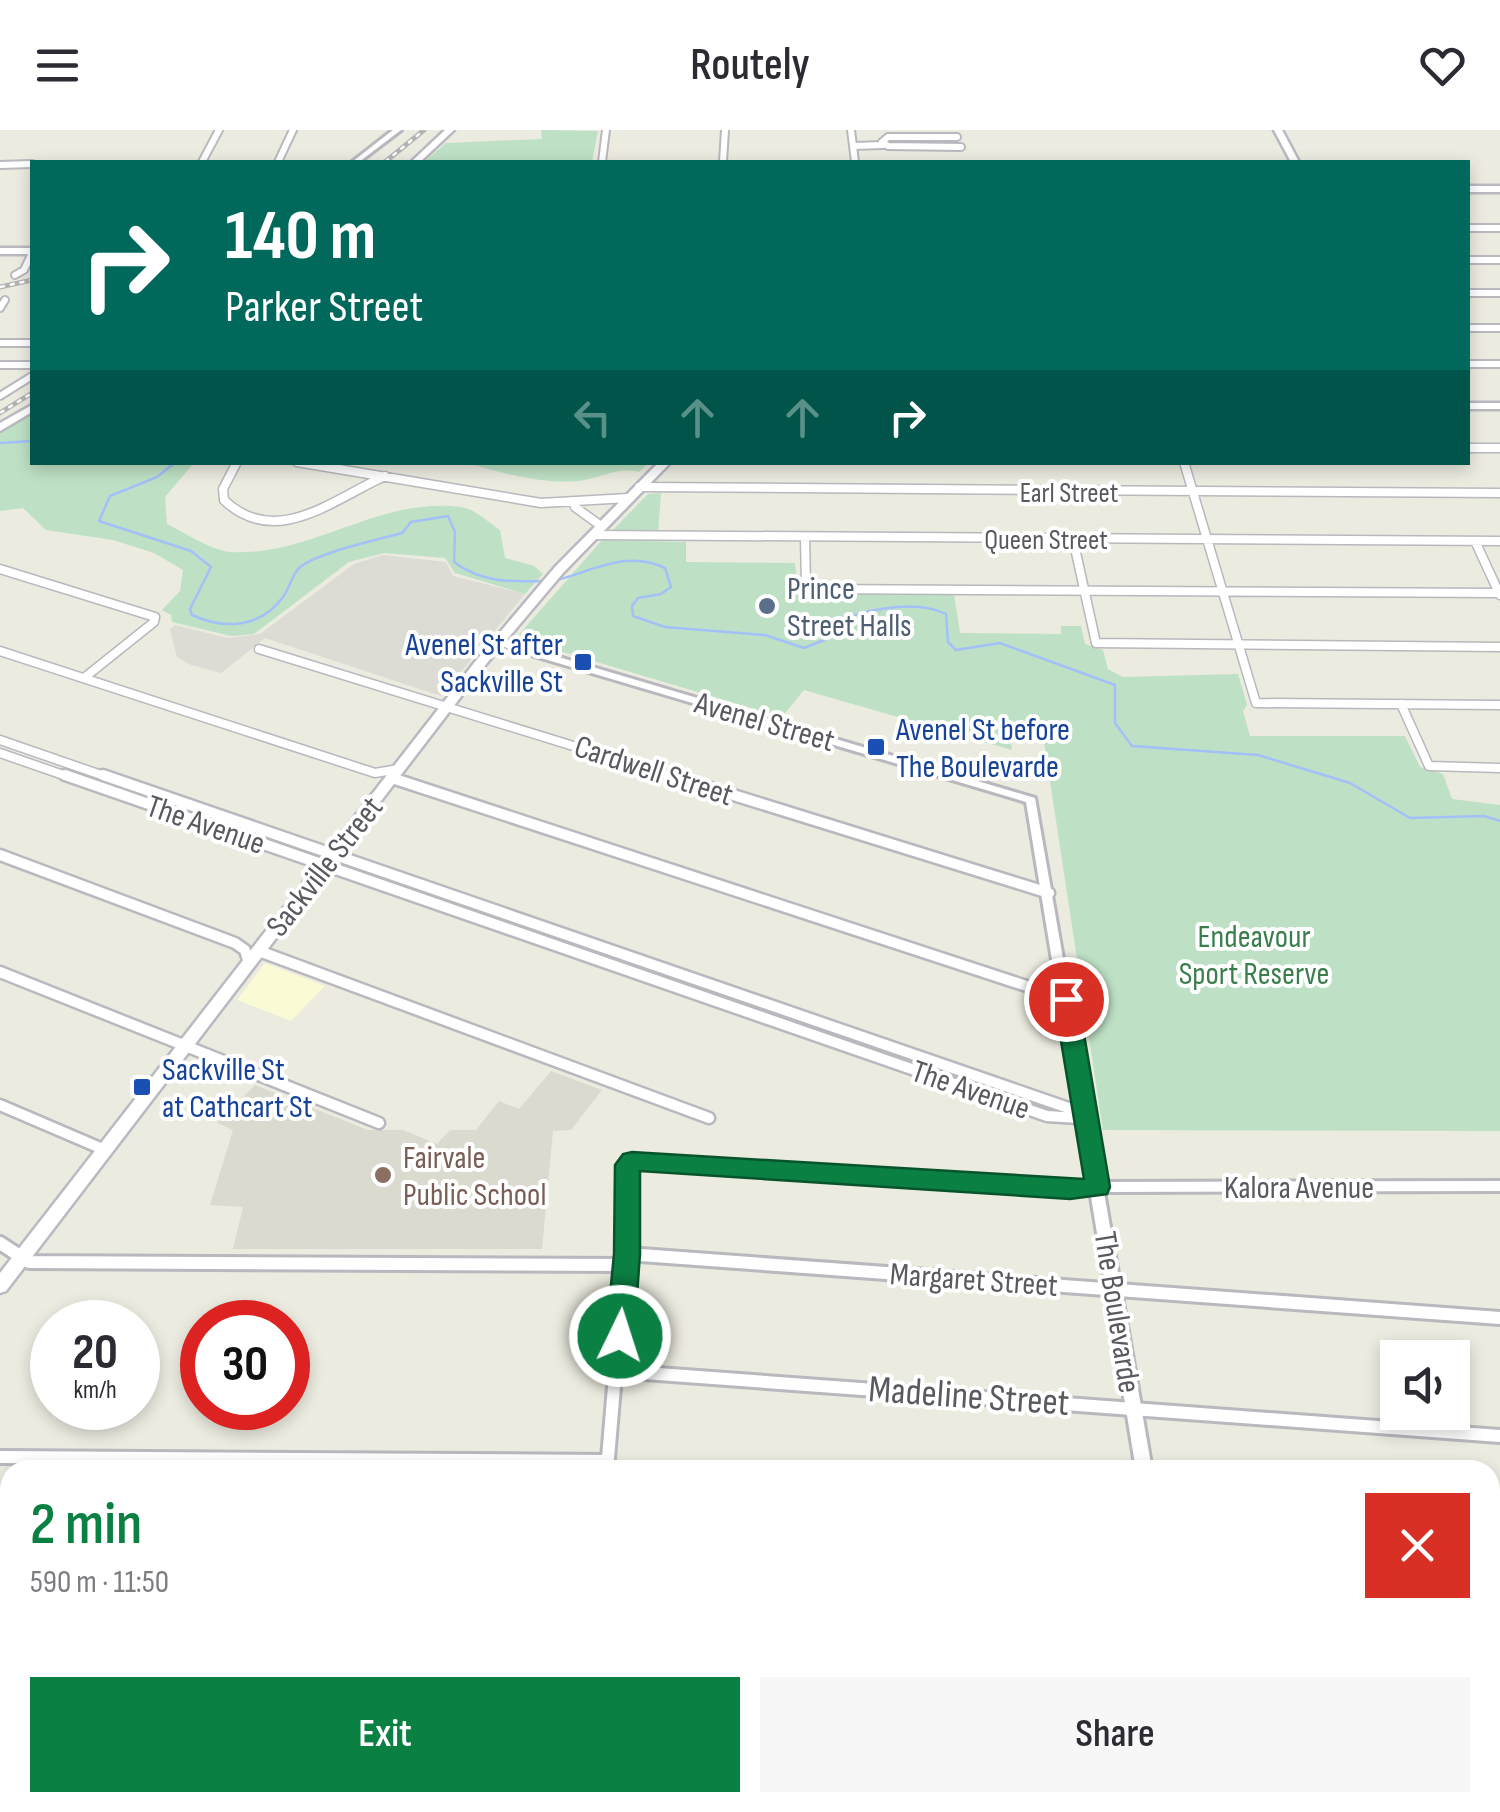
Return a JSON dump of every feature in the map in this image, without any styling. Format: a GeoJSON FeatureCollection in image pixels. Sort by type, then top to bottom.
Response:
{"type":"FeatureCollection","features":[{"type":"Feature","properties":{"kind":"main road"},"geometry":{"type":"LineString","coordinates":[[417,160],[450,130]]}},
{"type":"Feature","properties":{"kind":"main road"},"geometry":{"type":"LineString","coordinates":[[1278,130],[1294,160]]}},
{"type":"Feature","properties":{"kind":"main road"},"geometry":{"type":"LineString","coordinates":[[1470,189],[1500,189]]}},
{"type":"Feature","properties":{"kind":"main road"},"geometry":{"type":"LineString","coordinates":[[0,251],[30,252]]}},
{"type":"Feature","properties":{"kind":"main road"},"geometry":{"type":"LineString","coordinates":[[1470,406],[1500,406]]}},
{"type":"Feature","properties":{"kind":"main road"},"geometry":{"type":"LineString","coordinates":[[0,428],[30,409]]}},
{"type":"Feature","properties":{"kind":"main road","name":"Sackville Street"},"geometry":{"type":"LineString","coordinates":[[0,1286],[498,642],[558,570],[663,465]]}},
{"type":"Feature","properties":{"kind":"street"},"geometry":{"type":"LineString","coordinates":[[203,160],[218,130]]}},
{"type":"Feature","properties":{"kind":"street"},"geometry":{"type":"LineString","coordinates":[[279,160],[293,130]]}},
{"type":"Feature","properties":{"kind":"street"},"geometry":{"type":"LineString","coordinates":[[602,160],[606,130]]}},
{"type":"Feature","properties":{"kind":"street"},"geometry":{"type":"LineString","coordinates":[[723,160],[724,130]]}},
{"type":"Feature","properties":{"kind":"street"},"geometry":{"type":"LineString","coordinates":[[852,130],[855,160]]}},
{"type":"Feature","properties":{"kind":"street"},"geometry":{"type":"LineString","coordinates":[[358,160],[393,132]]}},
{"type":"Feature","properties":{"kind":"street"},"geometry":{"type":"LineString","coordinates":[[884,145],[884,138],[917,134],[958,138]]}},
{"type":"Feature","properties":{"kind":"street"},"geometry":{"type":"LineString","coordinates":[[854,146],[961,147]]}},
{"type":"Feature","properties":{"kind":"street"},"geometry":{"type":"LineString","coordinates":[[0,165],[30,164]]}},
{"type":"Feature","properties":{"kind":"street"},"geometry":{"type":"LineString","coordinates":[[1470,228],[1500,228]]}},
{"type":"Feature","properties":{"kind":"street"},"geometry":{"type":"LineString","coordinates":[[14,275],[24,270],[30,256]]}},
{"type":"Feature","properties":{"kind":"street"},"geometry":{"type":"LineString","coordinates":[[1470,260],[1500,260]]}},
{"type":"Feature","properties":{"kind":"street"},"geometry":{"type":"LineString","coordinates":[[1470,293],[1500,293]]}},
{"type":"Feature","properties":{"kind":"street"},"geometry":{"type":"LineString","coordinates":[[1470,328],[1500,328]]}},
{"type":"Feature","properties":{"kind":"street"},"geometry":{"type":"LineString","coordinates":[[0,343],[30,343]]}},
{"type":"Feature","properties":{"kind":"street"},"geometry":{"type":"LineString","coordinates":[[1470,364],[1500,364]]}},
{"type":"Feature","properties":{"kind":"street"},"geometry":{"type":"LineString","coordinates":[[0,365],[30,365]]}},
{"type":"Feature","properties":{"kind":"street"},"geometry":{"type":"LineString","coordinates":[[0,396],[30,377]]}},
{"type":"Feature","properties":{"kind":"street"},"geometry":{"type":"LineString","coordinates":[[1470,448],[1500,448]]}},
{"type":"Feature","properties":{"kind":"street"},"geometry":{"type":"LineString","coordinates":[[235,465],[223,489],[224,500],[234,510],[259,519],[313,515],[386,475]]}},
{"type":"Feature","properties":{"kind":"street"},"geometry":{"type":"LineString","coordinates":[[313,465],[386,475],[504,500],[574,507],[628,498]]}},
{"type":"Feature","properties":{"kind":"street"},"geometry":{"type":"LineString","coordinates":[[1185,465],[1256,702],[1500,706]]}},
{"type":"Feature","properties":{"kind":"street"},"geometry":{"type":"LineString","coordinates":[[356,473],[364,484]]}},
{"type":"Feature","properties":{"kind":"street","name":"Earl Street"},"geometry":{"type":"LineString","coordinates":[[639,488],[1500,493]]}},
{"type":"Feature","properties":{"kind":"street"},"geometry":{"type":"LineString","coordinates":[[574,507],[597,530]]}},
{"type":"Feature","properties":{"kind":"street","name":"Queen Street"},"geometry":{"type":"LineString","coordinates":[[597,530],[804,538],[1500,541]]}},
{"type":"Feature","properties":{"kind":"street"},"geometry":{"type":"LineString","coordinates":[[804,538],[809,587],[1500,594],[1475,541]]}},
{"type":"Feature","properties":{"kind":"street"},"geometry":{"type":"LineString","coordinates":[[1073,539],[1096,643],[1500,647]]}},
{"type":"Feature","properties":{"kind":"street"},"geometry":{"type":"LineString","coordinates":[[0,569],[155,617],[154,622],[84,678]]}},
{"type":"Feature","properties":{"kind":"street","name":"Avenel Street"},"geometry":{"type":"LineString","coordinates":[[498,642],[1032,800]]}},
{"type":"Feature","properties":{"kind":"street","name":"Cardwell Street"},"geometry":{"type":"LineString","coordinates":[[259,648],[1049,893]]}},
{"type":"Feature","properties":{"kind":"street"},"geometry":{"type":"LineString","coordinates":[[0,650],[1066,999]]}},
{"type":"Feature","properties":{"kind":"street"},"geometry":{"type":"LineString","coordinates":[[1401,704],[1429,766],[1500,768]]}},
{"type":"Feature","properties":{"kind":"street","name":"The Avenue"},"geometry":{"type":"LineString","coordinates":[[0,740],[1046,1116],[1078,1118],[1086,1114]]}},
{"type":"Feature","properties":{"kind":"street","name":"The Avenue"},"geometry":{"type":"LineString","coordinates":[[0,753],[329,860]]}},
{"type":"Feature","properties":{"kind":"street"},"geometry":{"type":"LineString","coordinates":[[375,773],[393,777]]}},
{"type":"Feature","properties":{"kind":"street","name":"The Boulevarde"},"geometry":{"type":"LineString","coordinates":[[1032,800],[1142,1460]]}},
{"type":"Feature","properties":{"kind":"street"},"geometry":{"type":"LineString","coordinates":[[0,855],[709,1118]]}},
{"type":"Feature","properties":{"kind":"street"},"geometry":{"type":"LineString","coordinates":[[235,943],[245,950],[259,951]]}},
{"type":"Feature","properties":{"kind":"street"},"geometry":{"type":"LineString","coordinates":[[0,972],[379,1123]]}},
{"type":"Feature","properties":{"kind":"street"},"geometry":{"type":"LineString","coordinates":[[0,1105],[105,1150]]}},
{"type":"Feature","properties":{"kind":"street"},"geometry":{"type":"LineString","coordinates":[[608,1460],[626,1260],[628,1165],[632,1161],[1070,1190],[1098,1187]]}},
{"type":"Feature","properties":{"kind":"street","name":"Kalora Avenue"},"geometry":{"type":"LineString","coordinates":[[1098,1187],[1500,1186]]}},
{"type":"Feature","properties":{"kind":"street"},"geometry":{"type":"LineString","coordinates":[[0,1243],[22,1257]]}},
{"type":"Feature","properties":{"kind":"street","name":"Margaret Street"},"geometry":{"type":"LineString","coordinates":[[22,1257],[29,1262],[626,1260],[1115,1289],[1500,1318]]}},
{"type":"Feature","properties":{"kind":"street","name":"Madeline Street"},"geometry":{"type":"LineString","coordinates":[[618,1371],[1500,1436]]}},
{"type":"Feature","properties":{"kind":"street"},"geometry":{"type":"LineString","coordinates":[[0,1457],[202,1460]]}},
{"type":"Feature","properties":{"kind":"shaded area"},"geometry":{"type":"Polygon","coordinates":[[[383,555],[446,562],[453,576],[525,594],[441,696],[265,638],[221,673],[177,657],[170,630],[175,625],[228,638],[260,634],[354,564],[383,555]]]}},
{"type":"Feature","properties":{"kind":"shaded area"},"geometry":{"type":"Polygon","coordinates":[[[265,963],[325,986],[291,1021],[237,1000],[265,963]]]}},
{"type":"Feature","properties":{"kind":"shaded area","name":"Fairvale Public School"},"geometry":{"type":"Polygon","coordinates":[[[551,1071],[602,1090],[571,1130],[553,1131],[542,1249],[233,1249],[243,1207],[210,1205],[233,1130],[217,1123],[255,1085],[368,1130],[403,1130],[437,1144],[450,1130],[476,1130],[499,1101],[519,1109],[551,1071]]]}},
{"type":"Feature","properties":{"kind":"green space"},"geometry":{"type":"Polygon","coordinates":[[[541,130],[598,131],[592,160],[426,160],[446,143],[542,139],[541,130]]]}},
{"type":"Feature","properties":{"kind":"green space"},"geometry":{"type":"Polygon","coordinates":[[[30,415],[30,465],[192,465],[165,497],[167,524],[223,551],[289,546],[402,510],[461,507],[500,530],[505,558],[534,566],[543,574],[525,594],[455,573],[445,558],[384,553],[349,562],[254,634],[231,636],[172,622],[171,615],[162,610],[180,591],[183,570],[154,553],[113,540],[46,530],[23,508],[0,511],[0,434],[30,415]]]}},
{"type":"Feature","properties":{"kind":"green space"},"geometry":{"type":"Polygon","coordinates":[[[476,465],[646,465],[639,472],[623,471],[585,480],[522,477],[476,465]]]}},
{"type":"Feature","properties":{"kind":"green space"},"geometry":{"type":"Polygon","coordinates":[[[661,493],[658,533],[613,530],[648,494],[661,493]]]}},
{"type":"Feature","properties":{"kind":"green space","name":"Endeavour Sport Reserve"},"geometry":{"type":"Polygon","coordinates":[[[602,540],[686,542],[686,562],[795,563],[799,584],[817,594],[954,594],[960,633],[1061,634],[1061,626],[1081,626],[1085,644],[1103,650],[1108,669],[1123,677],[1238,674],[1250,736],[1405,736],[1420,767],[1443,774],[1452,799],[1500,805],[1500,1131],[1103,1130],[1043,735],[1010,734],[1012,750],[804,690],[782,717],[516,638],[602,540]]]}},
{"type":"Feature","properties":{"kind":"waterway"},"geometry":{"type":"LineString","coordinates":[[0,443],[30,441]]}},
{"type":"Feature","properties":{"kind":"waterway"},"geometry":{"type":"LineString","coordinates":[[172,465],[157,477],[110,496],[99,521],[191,551],[211,567],[190,609],[192,615],[204,620],[229,624],[253,620],[274,607],[306,563],[402,533],[411,522],[448,516],[455,532],[454,562],[486,578],[544,581]]}},
{"type":"Feature","properties":{"kind":"waterway"},"geometry":{"type":"LineString","coordinates":[[557,580],[624,561],[651,563],[665,568],[671,587],[661,594],[638,598],[632,606],[633,616],[665,627],[765,635],[804,648],[824,640],[827,625],[854,615],[886,608],[933,609],[946,614],[948,642],[956,650],[1000,643],[1115,685],[1115,723],[1132,746],[1258,755],[1350,783],[1410,818],[1484,816],[1500,821]]}},
{"type":"Feature","properties":{"kind":"railway"},"geometry":{"type":"LineString","coordinates":[[387,160],[424,130]]}},
{"type":"Feature","properties":{"kind":"railway"},"geometry":{"type":"LineString","coordinates":[[0,287],[30,280]]}},
{"type":"Feature","properties":{"kind":"railway"},"geometry":{"type":"LineString","coordinates":[[0,413],[30,394]]}},
{"type":"Feature","properties":{"kind":"place","name":"Prince Street Halls"},"geometry":{"type":"Point","coordinates":[767,606]}},
{"type":"Feature","properties":{"kind":"place","name":"Avenel St after Sackville St"},"geometry":{"type":"Point","coordinates":[583,662]}},
{"type":"Feature","properties":{"kind":"place","name":"Avenel St before The Boulevarde"},"geometry":{"type":"Point","coordinates":[876,747]}},
{"type":"Feature","properties":{"kind":"place","name":"Sackville St at Cathcart St"},"geometry":{"type":"Point","coordinates":[142,1087]}},
{"type":"Feature","properties":{"kind":"place","name":"Fairvale Public School"},"geometry":{"type":"Point","coordinates":[383,1175]}},
{"type":"Feature","properties":{"kind":"route"},"geometry":{"type":"LineString","coordinates":[[620,1336],[627,1254],[628,1165],[632,1161],[1070,1190],[1098,1187],[1066,999]]}}]}
